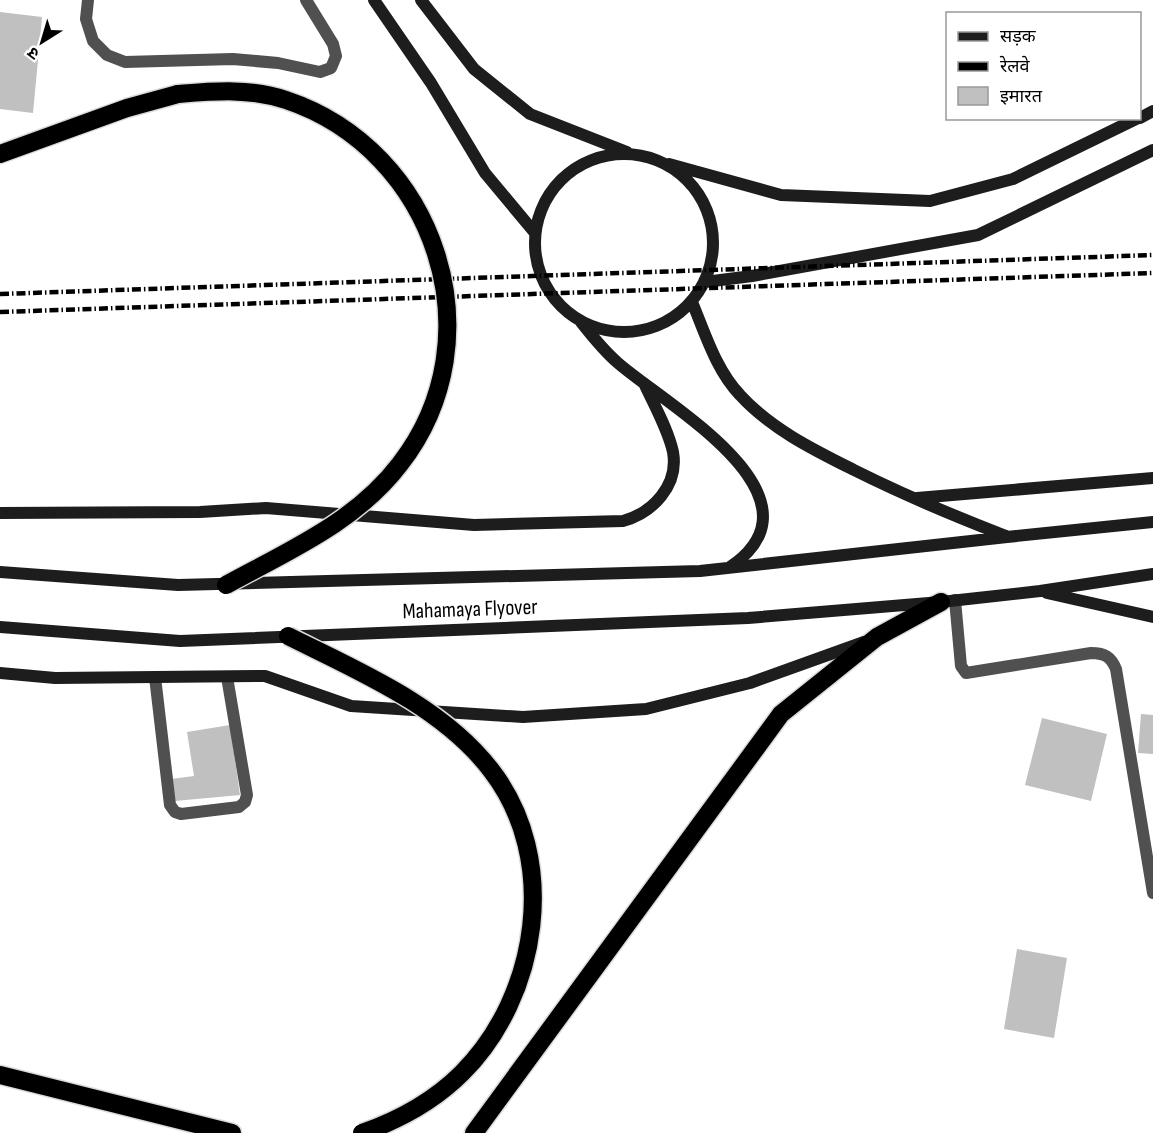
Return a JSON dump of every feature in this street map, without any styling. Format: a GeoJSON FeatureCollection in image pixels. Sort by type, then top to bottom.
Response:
{"type":"FeatureCollection","features":[{"type":"Feature","properties":{"kind":"highway"},"geometry":{"type":"LineString","coordinates":[[0,154],[127,108],[178,94],[242,90],[264,94],[306,108],[336,124],[363,143],[394,175],[419,212],[436,253],[446,296],[447,341],[439,384],[424,426],[401,464],[387,481],[341,521],[226,585]]}},
{"type":"Feature","properties":{"kind":"highway"},"geometry":{"type":"LineString","coordinates":[[474,1133],[781,714],[877,638],[948,601]]}},
{"type":"Feature","properties":{"kind":"highway"},"geometry":{"type":"LineString","coordinates":[[288,636],[390,687],[459,736],[492,770],[505,790],[524,834],[531,868],[534,904],[525,960],[515,992],[484,1049],[462,1074],[437,1095],[413,1111],[362,1133]]}},
{"type":"Feature","properties":{"kind":"highway"},"geometry":{"type":"LineString","coordinates":[[0,1076],[232,1133]]}},
{"type":"Feature","properties":{"kind":"main road"},"geometry":{"type":"LineString","coordinates":[[374,0],[431,82],[485,173],[535,233]]}},
{"type":"Feature","properties":{"kind":"main road"},"geometry":{"type":"LineString","coordinates":[[421,0],[474,69],[530,114],[629,153],[781,195],[930,201],[1013,179],[1135,120]]}},
{"type":"Feature","properties":{"kind":"main road"},"geometry":{"type":"LineString","coordinates":[[705,282],[763,274],[978,235],[1153,150]]}},
{"type":"Feature","properties":{"kind":"main road"},"geometry":{"type":"LineString","coordinates":[[629,153],[596,158],[566,174],[545,200],[535,233],[536,258],[544,283],[559,304],[579,320],[618,363],[700,425],[739,463],[756,489],[764,509],[764,528],[756,544],[744,558],[729,568]]}},
{"type":"Feature","properties":{"kind":"main road"},"geometry":{"type":"LineString","coordinates":[[579,320],[602,330],[627,332],[651,328],[673,318],[692,302],[705,282],[714,248],[709,213],[690,183],[662,162]]}},
{"type":"Feature","properties":{"kind":"main road"},"geometry":{"type":"LineString","coordinates":[[692,302],[719,367],[739,395],[773,424],[811,449],[912,499],[1007,537]]}},
{"type":"Feature","properties":{"kind":"main road"},"geometry":{"type":"LineString","coordinates":[[0,513],[200,512],[266,508],[474,525],[622,521],[638,516],[656,503],[666,490],[671,475],[672,452],[644,383]]}},
{"type":"Feature","properties":{"kind":"main road"},"geometry":{"type":"LineString","coordinates":[[912,499],[1153,478]]}},
{"type":"Feature","properties":{"kind":"main road","name":"Mahamaya Flyover"},"geometry":{"type":"LineString","coordinates":[[0,572],[178,585],[700,572],[1153,522]]}},
{"type":"Feature","properties":{"kind":"main road","name":"Mahamaya Flyover"},"geometry":{"type":"LineString","coordinates":[[0,627],[180,641],[748,618],[948,601],[1040,591],[1153,574]]}},
{"type":"Feature","properties":{"kind":"main road"},"geometry":{"type":"LineString","coordinates":[[1040,591],[1153,617]]}},
{"type":"Feature","properties":{"kind":"main road"},"geometry":{"type":"LineString","coordinates":[[0,673],[56,678],[265,676],[351,706],[523,717],[646,709],[750,683],[877,638]]}},
{"type":"Feature","properties":{"kind":"lane"},"geometry":{"type":"LineString","coordinates":[[88,0],[86,19],[93,41],[107,55],[125,62],[233,59],[278,63],[320,72],[331,68],[336,56],[333,44],[306,0]]}},
{"type":"Feature","properties":{"kind":"lane"},"geometry":{"type":"LineString","coordinates":[[948,601],[961,666],[969,674],[1091,652],[1107,656],[1113,662],[1153,893]]}},
{"type":"Feature","properties":{"kind":"lane"},"geometry":{"type":"LineString","coordinates":[[155,677],[170,805],[175,812],[181,814],[239,807],[245,802],[247,795],[227,677]]}},
{"type":"Feature","properties":{"kind":"building"},"geometry":{"type":"Polygon","coordinates":[[[0,12],[42,17],[33,113],[0,109],[0,12]]]}},
{"type":"Feature","properties":{"kind":"building"},"geometry":{"type":"Polygon","coordinates":[[[1141,714],[1153,715],[1153,754],[1138,753],[1141,714]]]}},
{"type":"Feature","properties":{"kind":"building"},"geometry":{"type":"Polygon","coordinates":[[[1042,718],[1107,734],[1091,801],[1025,785],[1042,718]]]}},
{"type":"Feature","properties":{"kind":"building"},"geometry":{"type":"Polygon","coordinates":[[[230,725],[240,795],[175,801],[171,779],[194,776],[187,732],[230,725]]]}},
{"type":"Feature","properties":{"kind":"building"},"geometry":{"type":"Polygon","coordinates":[[[1017,949],[1067,958],[1054,1038],[1004,1029],[1017,949]]]}},
{"type":"Feature","properties":{"kind":"railway"},"geometry":{"type":"LineString","coordinates":[[0,294],[1153,255]]}},
{"type":"Feature","properties":{"kind":"railway"},"geometry":{"type":"LineString","coordinates":[[0,312],[1153,273]]}}]}
